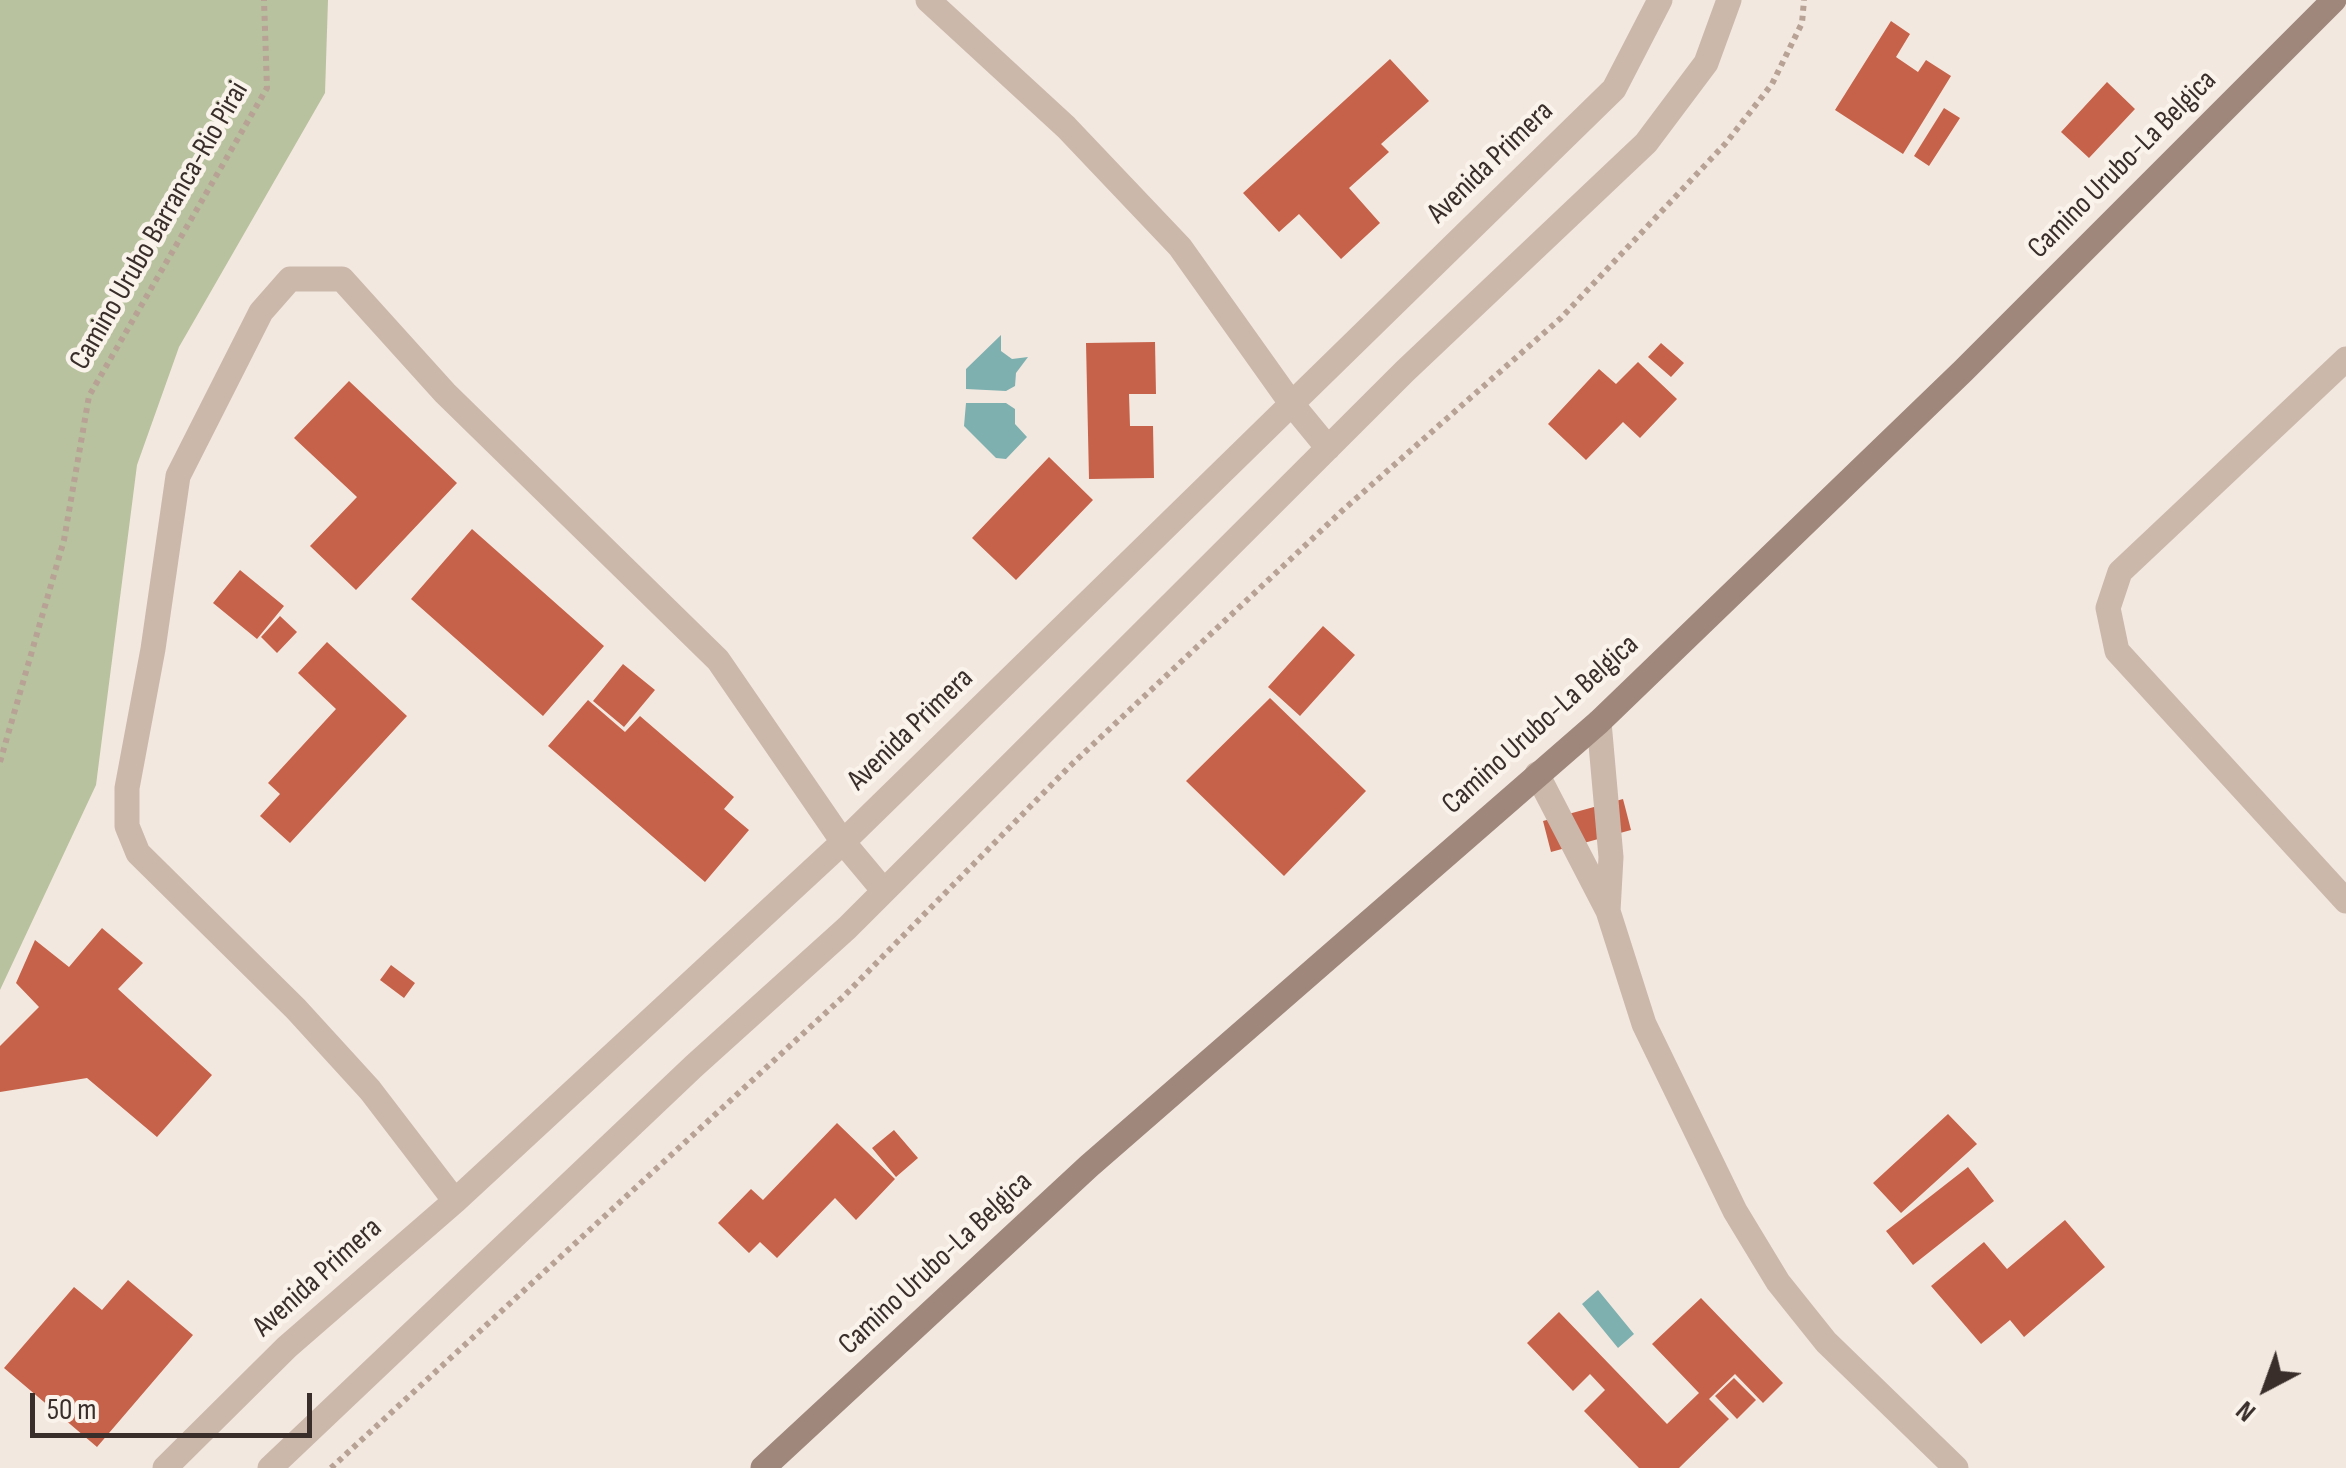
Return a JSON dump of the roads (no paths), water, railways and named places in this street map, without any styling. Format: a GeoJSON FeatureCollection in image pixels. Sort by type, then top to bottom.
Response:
{"type":"FeatureCollection","features":[{"type":"Feature","properties":{"kind":"main road","name":"Camino Urubo-La Belgica"},"geometry":{"type":"LineString","coordinates":[[763,1468],[1090,1166],[1599,722],[1963,371],[2334,0]]}},
{"type":"Feature","properties":{"kind":"street"},"geometry":{"type":"LineString","coordinates":[[928,0],[1066,127],[1180,248],[1290,403],[1328,448]]}},
{"type":"Feature","properties":{"kind":"street","name":"Avenida Primera"},"geometry":{"type":"LineString","coordinates":[[164,1468],[287,1347],[455,1200],[842,842],[1614,89],[1660,0]]}},
{"type":"Feature","properties":{"kind":"street"},"geometry":{"type":"LineString","coordinates":[[270,1468],[884,891],[1328,448],[1646,143],[1706,63],[1729,0]]}},
{"type":"Feature","properties":{"kind":"street"},"geometry":{"type":"LineString","coordinates":[[455,1200],[358,1077],[138,852],[127,826],[127,788],[153,649],[178,476],[261,312],[290,279],[342,279],[445,393],[718,660],[842,842],[884,891]]}},
{"type":"Feature","properties":{"kind":"street"},"geometry":{"type":"LineString","coordinates":[[2346,359],[2120,572],[2108,608],[2117,650],[2346,900]]}},
{"type":"Feature","properties":{"kind":"street"},"geometry":{"type":"LineString","coordinates":[[1599,722],[1610,856],[1608,911]]}},
{"type":"Feature","properties":{"kind":"street"},"geometry":{"type":"LineString","coordinates":[[1537,774],[1608,911],[1644,1024],[1735,1211],[1778,1282],[1826,1342],[1956,1468]]}},
{"type":"Feature","properties":{"kind":"water"},"geometry":{"type":"Polygon","coordinates":[[[1001,335],[1001,351],[1012,359],[1028,357],[1016,373],[1015,386],[1006,391],[966,389],[966,369],[1001,335]]]}},
{"type":"Feature","properties":{"kind":"water"},"geometry":{"type":"Polygon","coordinates":[[[966,403],[1006,403],[1015,409],[1015,424],[1027,437],[1006,459],[996,458],[964,426],[966,403]]]}},
{"type":"Feature","properties":{"kind":"water"},"geometry":{"type":"Polygon","coordinates":[[[1598,1290],[1634,1334],[1618,1348],[1582,1304],[1598,1290]]]}}]}
